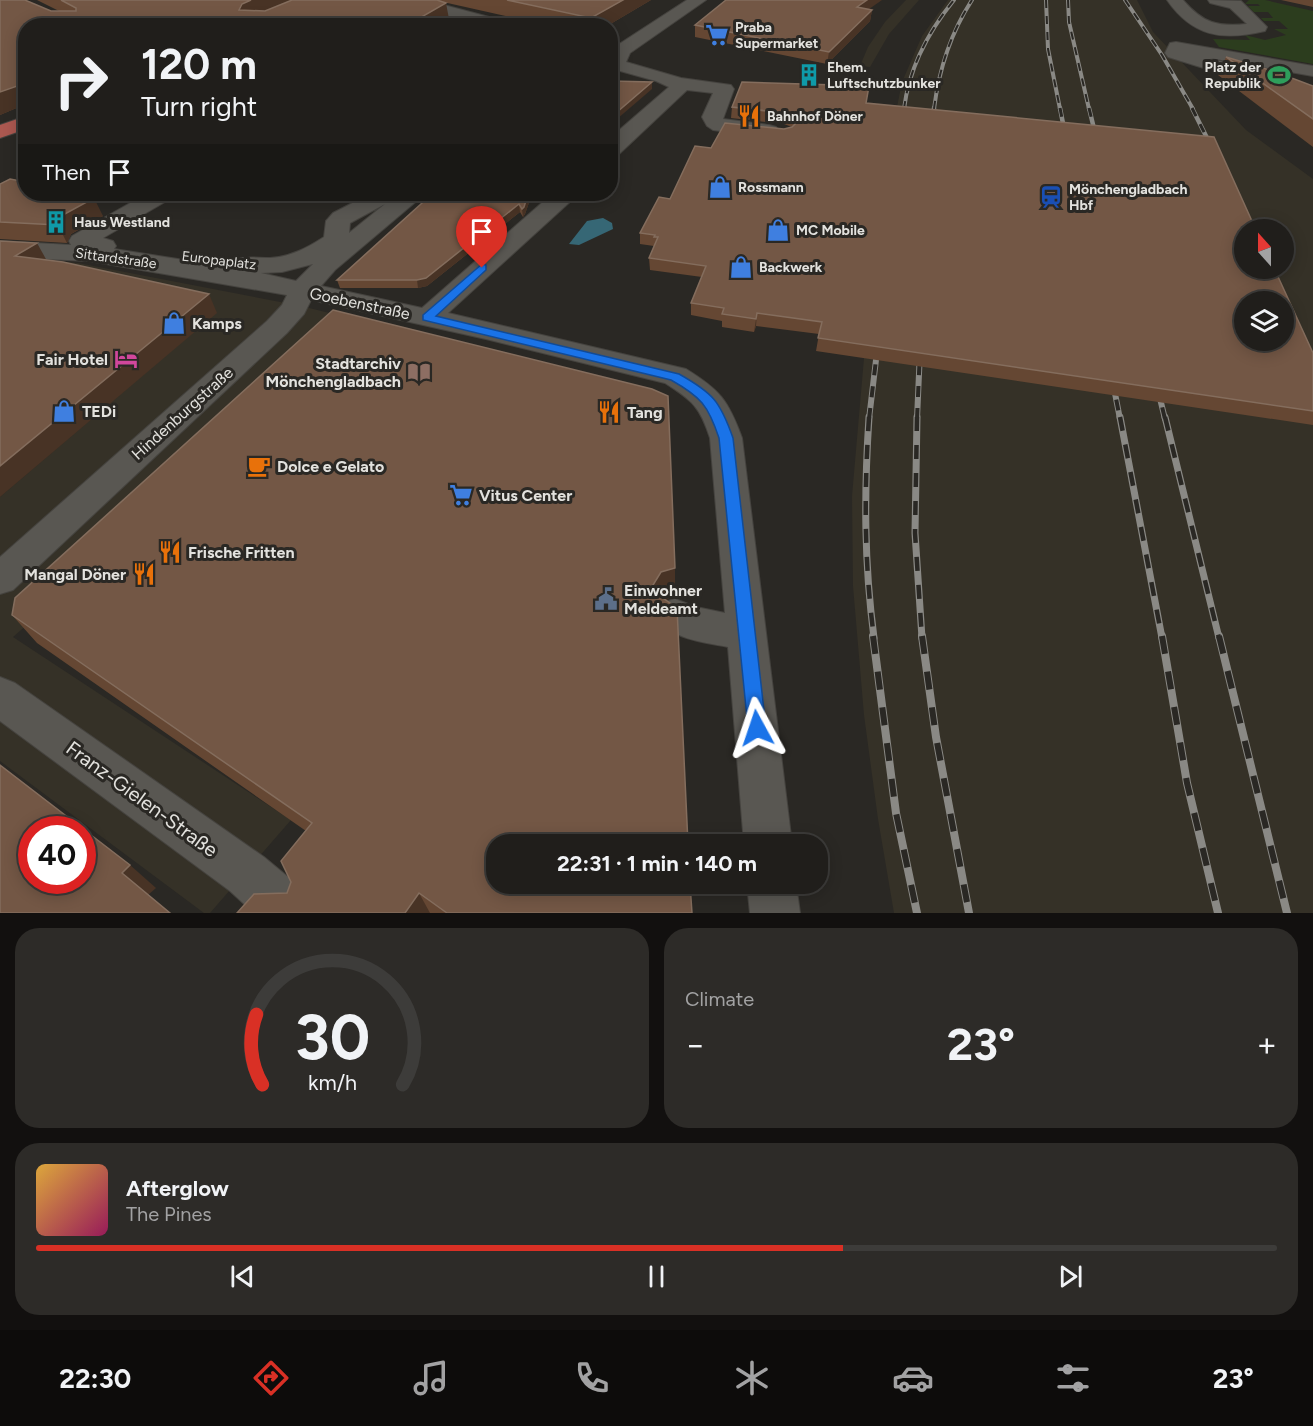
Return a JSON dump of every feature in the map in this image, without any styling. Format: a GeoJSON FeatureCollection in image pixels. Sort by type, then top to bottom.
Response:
{"type":"FeatureCollection","features":[{"type":"Feature","properties":{"kind":"main road"},"geometry":{"type":"LineString","coordinates":[[0,132],[18,125]]}},
{"type":"Feature","properties":{"kind":"street"},"geometry":{"type":"LineString","coordinates":[[407,0],[473,18]]}},
{"type":"Feature","properties":{"kind":"street"},"geometry":{"type":"LineString","coordinates":[[618,50],[698,0]]}},
{"type":"Feature","properties":{"kind":"street"},"geometry":{"type":"LineString","coordinates":[[1174,0],[1196,22],[1222,30],[1246,31],[1259,27],[1235,4],[1216,0]]}},
{"type":"Feature","properties":{"kind":"street"},"geometry":{"type":"LineString","coordinates":[[1313,71],[1176,47],[1174,53],[1272,83],[1313,100]]}},
{"type":"Feature","properties":{"kind":"street"},"geometry":{"type":"LineString","coordinates":[[618,62],[625,69],[678,83],[724,89],[712,117],[714,122],[720,126],[783,132]]}},
{"type":"Feature","properties":{"kind":"street"},"geometry":{"type":"LineString","coordinates":[[618,143],[680,87],[678,83]]}},
{"type":"Feature","properties":{"kind":"street","name":"Europaplatz"},"geometry":{"type":"LineString","coordinates":[[150,201],[81,241],[253,265],[276,266],[305,259],[323,250],[336,240],[338,221],[341,218],[373,201]]}},
{"type":"Feature","properties":{"kind":"street","name":"Hindenburgstraße"},"geometry":{"type":"LineString","coordinates":[[0,579],[277,327],[294,308],[302,290],[326,266],[403,201]]}},
{"type":"Feature","properties":{"kind":"street"},"geometry":{"type":"LineString","coordinates":[[427,318],[557,201]]}},
{"type":"Feature","properties":{"kind":"street","name":"Sittardstraße"},"geometry":{"type":"LineString","coordinates":[[0,249],[90,253],[231,275],[302,290]]}},
{"type":"Feature","properties":{"kind":"street","name":"Goebenstraße"},"geometry":{"type":"LineString","coordinates":[[302,290],[675,376],[696,389],[716,409],[726,438],[767,834]]}},
{"type":"Feature","properties":{"kind":"street"},"geometry":{"type":"LineString","coordinates":[[675,615],[690,622],[748,635]]}},
{"type":"Feature","properties":{"kind":"street","name":"Franz-Gielen-Straße"},"geometry":{"type":"LineString","coordinates":[[0,696],[247,874],[282,905]]}},
{"type":"Feature","properties":{"kind":"street"},"geometry":{"type":"LineString","coordinates":[[773,894],[775,913]]}},
{"type":"Feature","properties":{"kind":"shaded area"},"geometry":{"type":"Polygon","coordinates":[[[906,0],[919,0],[889,34],[870,67],[860,66],[868,47],[885,22],[906,0]]]}},
{"type":"Feature","properties":{"kind":"shaded area"},"geometry":{"type":"Polygon","coordinates":[[[948,0],[1137,0],[1153,32],[1246,130],[1313,179],[1313,913],[894,913],[864,715],[853,586],[852,496],[864,358],[895,117],[902,82],[922,36],[948,0]]]}},
{"type":"Feature","properties":{"kind":"shaded area"},"geometry":{"type":"Polygon","coordinates":[[[53,261],[78,263],[301,306],[598,379],[197,476],[13,637],[291,820],[210,913],[204,913],[96,833],[96,816],[74,816],[0,761],[0,497],[216,313],[53,261]]]}},
{"type":"Feature","properties":{"kind":"green space"},"geometry":{"type":"Polygon","coordinates":[[[1249,0],[1265,0],[1313,11],[1313,64],[1219,47],[1213,39],[1250,40],[1245,35],[1265,40],[1286,35],[1274,29],[1288,29],[1279,21],[1264,21],[1261,18],[1273,18],[1268,12],[1254,12],[1248,6],[1260,6],[1245,4],[1249,0]]]}},
{"type":"Feature","properties":{"kind":"water"},"geometry":{"type":"Polygon","coordinates":[[[603,218],[612,223],[613,229],[579,245],[569,244],[587,221],[603,218]]]}},
{"type":"Feature","properties":{"kind":"building"},"geometry":{"type":"Polygon","coordinates":[[[0,0],[25,0],[51,11],[76,11],[76,8],[61,0],[251,0],[242,4],[239,10],[265,11],[292,0],[437,0],[446,3],[420,18],[18,18],[18,87],[0,92],[0,0]]]}},
{"type":"Feature","properties":{"kind":"building"},"geometry":{"type":"Polygon","coordinates":[[[507,0],[623,0],[591,18],[507,0]]]}},
{"type":"Feature","properties":{"kind":"building"},"geometry":{"type":"Polygon","coordinates":[[[726,0],[867,0],[857,7],[872,10],[829,52],[695,25],[726,0]]]}},
{"type":"Feature","properties":{"kind":"building"},"geometry":{"type":"Polygon","coordinates":[[[1226,57],[1313,86],[1313,119],[1226,57]]]}},
{"type":"Feature","properties":{"kind":"building"},"geometry":{"type":"Polygon","coordinates":[[[618,81],[652,82],[618,111],[618,81]]]}},
{"type":"Feature","properties":{"kind":"building"},"geometry":{"type":"Polygon","coordinates":[[[742,82],[869,86],[866,103],[1214,137],[1251,219],[1234,219],[1234,279],[1279,279],[1285,291],[1234,291],[1234,351],[1294,351],[1294,312],[1313,353],[1313,411],[818,338],[822,322],[757,313],[756,319],[722,314],[724,308],[691,303],[706,266],[649,258],[658,237],[640,233],[659,197],[670,199],[695,146],[711,148],[725,123],[784,129],[792,127],[796,123],[793,116],[785,113],[732,107],[742,82]]]}},
{"type":"Feature","properties":{"kind":"building"},"geometry":{"type":"Polygon","coordinates":[[[10,179],[18,180],[18,201],[88,201],[61,216],[58,225],[0,222],[0,184],[10,179]]]}},
{"type":"Feature","properties":{"kind":"building"},"geometry":{"type":"Polygon","coordinates":[[[424,201],[526,201],[522,209],[519,204],[426,278],[337,280],[424,201]]]}},
{"type":"Feature","properties":{"kind":"building"},"geometry":{"type":"Polygon","coordinates":[[[0,241],[37,243],[15,256],[63,262],[209,294],[0,466],[0,241]]]}},
{"type":"Feature","properties":{"kind":"building"},"geometry":{"type":"Polygon","coordinates":[[[333,310],[652,389],[668,396],[675,568],[661,572],[653,585],[660,596],[677,608],[688,834],[486,834],[486,894],[691,894],[692,913],[447,913],[419,893],[405,913],[237,913],[254,894],[287,893],[291,882],[281,861],[312,823],[12,615],[15,598],[333,310]]]}},
{"type":"Feature","properties":{"kind":"building"},"geometry":{"type":"Polygon","coordinates":[[[0,765],[66,816],[18,816],[18,894],[96,894],[96,839],[130,865],[122,873],[170,913],[0,913],[0,765]]]}},
{"type":"Feature","properties":{"kind":"railway"},"geometry":{"type":"LineString","coordinates":[[904,109],[910,79],[921,51],[954,0]]}},
{"type":"Feature","properties":{"kind":"railway"},"geometry":{"type":"LineString","coordinates":[[934,109],[947,52],[957,26],[972,0]]}},
{"type":"Feature","properties":{"kind":"railway"},"geometry":{"type":"LineString","coordinates":[[1046,0],[1048,49],[1060,109]]}},
{"type":"Feature","properties":{"kind":"railway"},"geometry":{"type":"LineString","coordinates":[[1068,0],[1069,22],[1089,109]]}},
{"type":"Feature","properties":{"kind":"railway"},"geometry":{"type":"LineString","coordinates":[[1125,0],[1162,55],[1193,109]]}},
{"type":"Feature","properties":{"kind":"railway"},"geometry":{"type":"LineString","coordinates":[[903,122],[905,108]]}},
{"type":"Feature","properties":{"kind":"railway"},"geometry":{"type":"LineString","coordinates":[[932,126],[934,108]]}},
{"type":"Feature","properties":{"kind":"railway"},"geometry":{"type":"LineString","coordinates":[[1060,108],[1066,139]]}},
{"type":"Feature","properties":{"kind":"railway"},"geometry":{"type":"LineString","coordinates":[[1089,108],[1097,141]]}},
{"type":"Feature","properties":{"kind":"railway"},"geometry":{"type":"LineString","coordinates":[[1192,108],[1214,152]]}},
{"type":"Feature","properties":{"kind":"railway"},"geometry":{"type":"LineString","coordinates":[[869,419],[878,343]]}},
{"type":"Feature","properties":{"kind":"railway"},"geometry":{"type":"LineString","coordinates":[[917,419],[920,351]]}},
{"type":"Feature","properties":{"kind":"railway"},"geometry":{"type":"LineString","coordinates":[[1112,378],[1120,419]]}},
{"type":"Feature","properties":{"kind":"railway"},"geometry":{"type":"LineString","coordinates":[[1157,386],[1165,419]]}},
{"type":"Feature","properties":{"kind":"railway"},"geometry":{"type":"LineString","coordinates":[[869,417],[866,528],[868,582],[874,638]]}},
{"type":"Feature","properties":{"kind":"railway"},"geometry":{"type":"LineString","coordinates":[[917,417],[915,533],[922,638]]}},
{"type":"Feature","properties":{"kind":"railway"},"geometry":{"type":"LineString","coordinates":[[1120,417],[1162,638]]}},
{"type":"Feature","properties":{"kind":"railway"},"geometry":{"type":"LineString","coordinates":[[1165,417],[1219,638]]}},
{"type":"Feature","properties":{"kind":"railway"},"geometry":{"type":"LineString","coordinates":[[873,636],[896,813],[917,913]]}},
{"type":"Feature","properties":{"kind":"railway"},"geometry":{"type":"LineString","coordinates":[[922,636],[936,737],[969,913]]}},
{"type":"Feature","properties":{"kind":"railway"},"geometry":{"type":"LineString","coordinates":[[1162,636],[1187,783],[1218,913]]}},
{"type":"Feature","properties":{"kind":"railway"},"geometry":{"type":"LineString","coordinates":[[1219,636],[1287,913]]}},
{"type":"Feature","properties":{"kind":"place","name":"Praba Supermarket"},"geometry":{"type":"Point","coordinates":[717,35]}},
{"type":"Feature","properties":{"kind":"place","name":"Ehem. Luftschutzbunker"},"geometry":{"type":"Point","coordinates":[809,75]}},
{"type":"Feature","properties":{"kind":"place","name":"Platz der Republik"},"geometry":{"type":"Point","coordinates":[1279,75]}},
{"type":"Feature","properties":{"kind":"place","name":"Bahnhof Döner"},"geometry":{"type":"Point","coordinates":[749,116]}},
{"type":"Feature","properties":{"kind":"place","name":"Rossmann"},"geometry":{"type":"Point","coordinates":[720,187]}},
{"type":"Feature","properties":{"kind":"place","name":"Mönchengladbach Hbf"},"geometry":{"type":"Point","coordinates":[1051,197]}},
{"type":"Feature","properties":{"kind":"place","name":"Haus Westland"},"geometry":{"type":"Point","coordinates":[56,222]}},
{"type":"Feature","properties":{"kind":"place","name":"MC Mobile"},"geometry":{"type":"Point","coordinates":[778,230]}},
{"type":"Feature","properties":{"kind":"place","name":"Backwerk"},"geometry":{"type":"Point","coordinates":[741,267]}},
{"type":"Feature","properties":{"kind":"place","name":"Kamps"},"geometry":{"type":"Point","coordinates":[174,323]}},
{"type":"Feature","properties":{"kind":"place","name":"Fair Hotel"},"geometry":{"type":"Point","coordinates":[126,359]}},
{"type":"Feature","properties":{"kind":"place","name":"Stadtarchiv Mönchengladbach"},"geometry":{"type":"Point","coordinates":[419,372]}},
{"type":"Feature","properties":{"kind":"place","name":"TEDi"},"geometry":{"type":"Point","coordinates":[64,411]}},
{"type":"Feature","properties":{"kind":"place","name":"Tang"},"geometry":{"type":"Point","coordinates":[609,412]}},
{"type":"Feature","properties":{"kind":"place","name":"Dolce e Gelato"},"geometry":{"type":"Point","coordinates":[259,466]}},
{"type":"Feature","properties":{"kind":"place","name":"Vitus Center"},"geometry":{"type":"Point","coordinates":[461,495]}},
{"type":"Feature","properties":{"kind":"place","name":"Frische Fritten"},"geometry":{"type":"Point","coordinates":[170,552]}},
{"type":"Feature","properties":{"kind":"place","name":"Mangal Döner"},"geometry":{"type":"Point","coordinates":[144,574]}},
{"type":"Feature","properties":{"kind":"place","name":"Einwohner Meldeamt"},"geometry":{"type":"Point","coordinates":[606,599]}},
{"type":"Feature","properties":{"kind":"route"},"geometry":{"type":"LineString","coordinates":[[482,268],[427,318],[675,376],[696,389],[716,409],[726,438],[757,728]]}}]}
